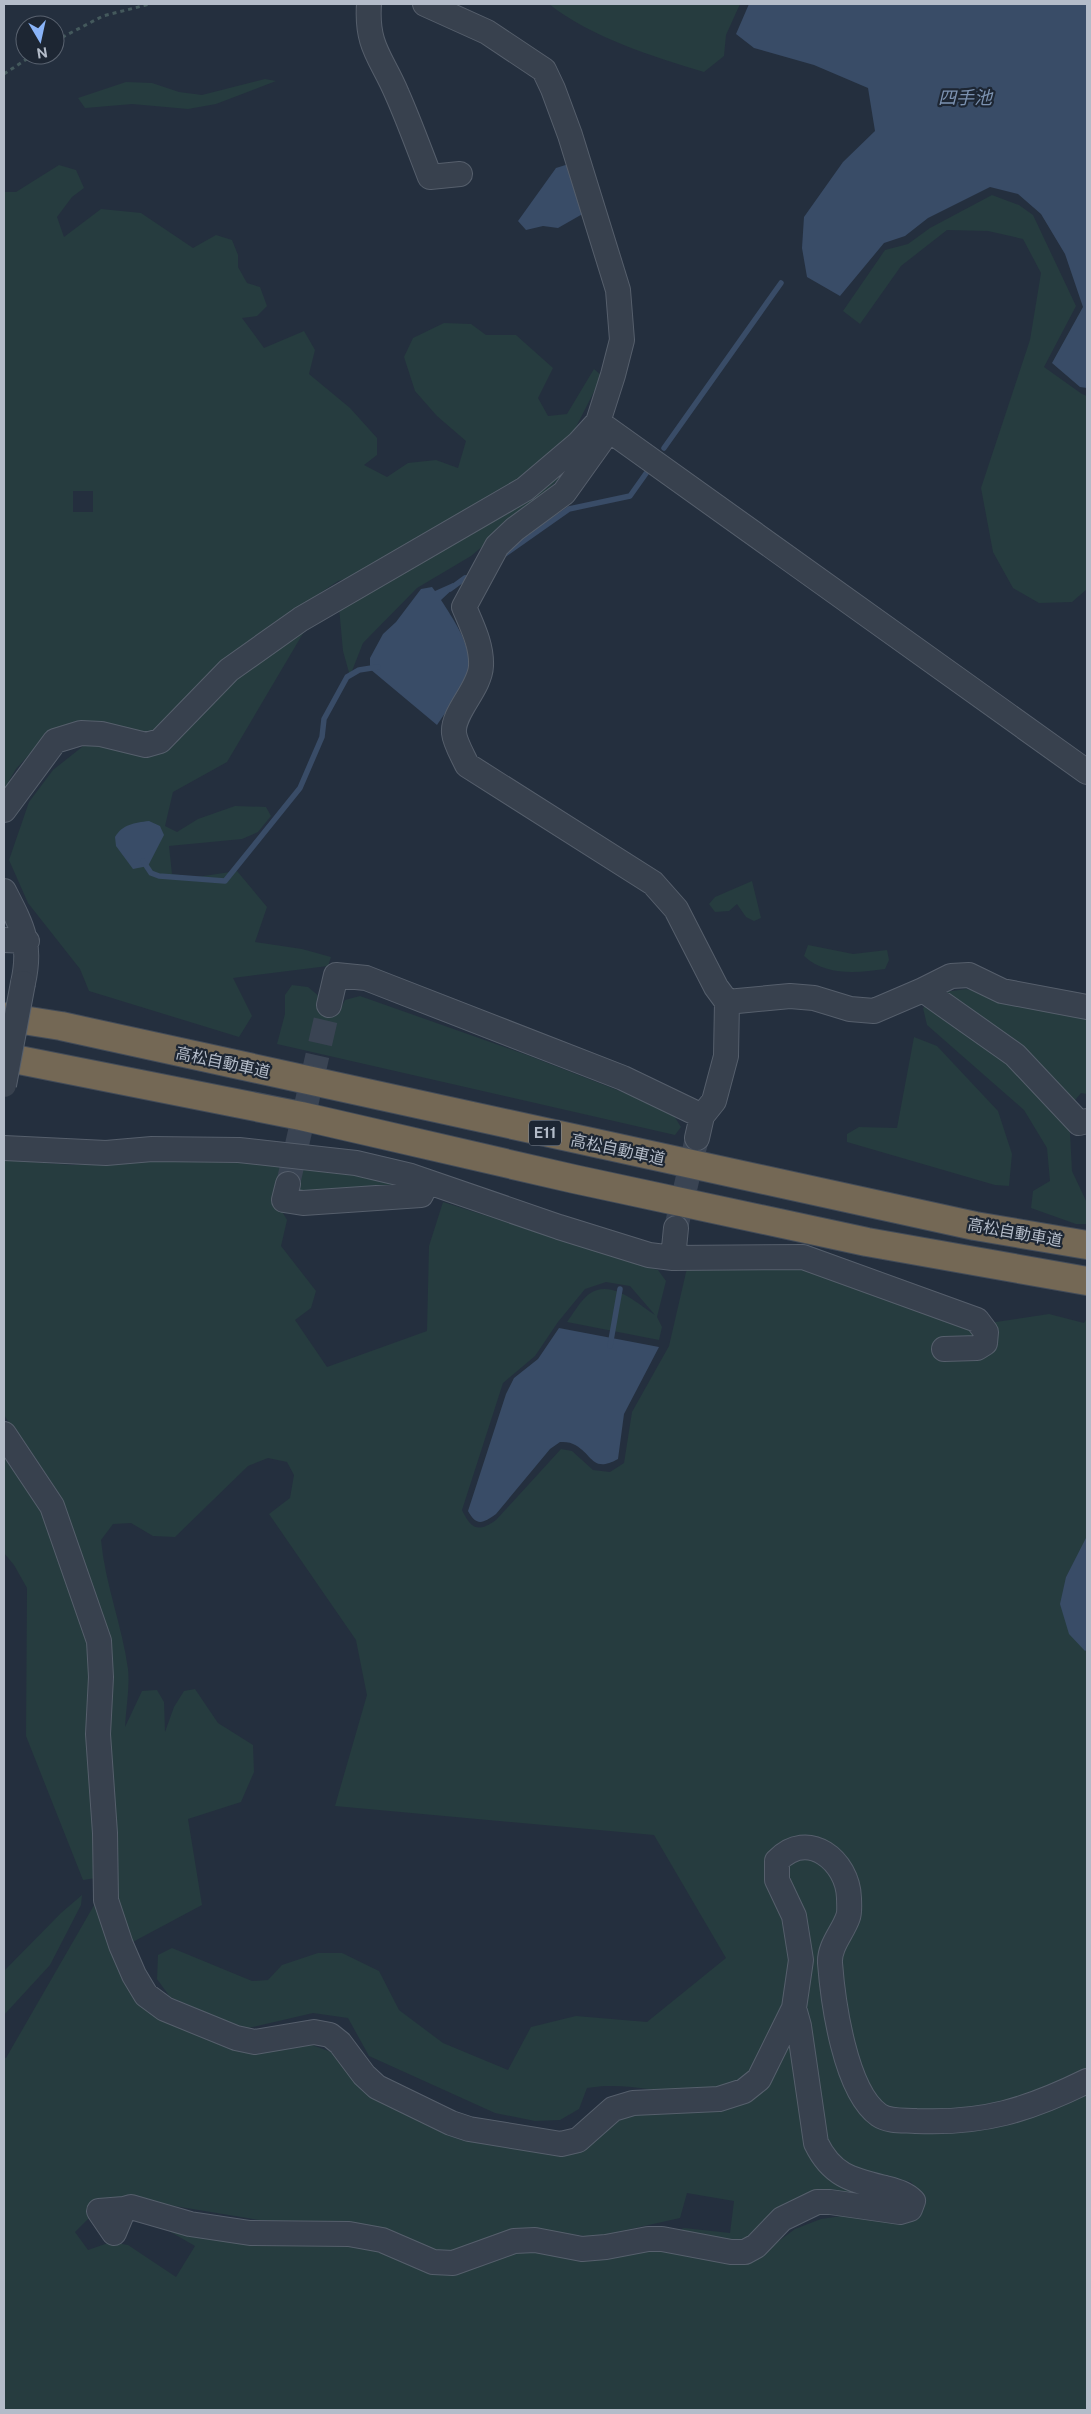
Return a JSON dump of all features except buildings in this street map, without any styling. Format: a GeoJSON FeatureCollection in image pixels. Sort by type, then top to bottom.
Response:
{"type":"FeatureCollection","features":[{"type":"Feature","properties":{"kind":"highway"},"geometry":{"type":"LineString","coordinates":[[4,1010],[61,1026]]}},
{"type":"Feature","properties":{"kind":"highway","name":"高松自動車道"},"geometry":{"type":"LineString","coordinates":[[4,1018],[61,1026],[965,1224],[1087,1245]]}},
{"type":"Feature","properties":{"kind":"highway","name":"E11"},"geometry":{"type":"LineString","coordinates":[[4,1057],[302,1116],[574,1179],[858,1240],[1087,1280]]}},
{"type":"Feature","properties":{"kind":"highway"},"geometry":{"type":"LineString","coordinates":[[4,1074],[302,1116]]}},
{"type":"Feature","properties":{"kind":"street"},"geometry":{"type":"LineString","coordinates":[[368,4],[370,36],[379,62],[396,92],[430,177],[460,174]]}},
{"type":"Feature","properties":{"kind":"street"},"geometry":{"type":"LineString","coordinates":[[329,1005],[336,975],[366,978],[622,1078],[699,1127],[714,1101],[726,1056],[727,1002],[716,987],[676,909],[653,883],[467,765],[454,733],[457,720],[476,685],[482,666],[479,642],[464,607],[497,546],[564,492],[604,426],[613,375],[622,340],[618,290],[570,134],[544,70],[487,32],[425,4]]}},
{"type":"Feature","properties":{"kind":"street"},"geometry":{"type":"LineString","coordinates":[[604,426],[1087,772]]}},
{"type":"Feature","properties":{"kind":"street"},"geometry":{"type":"LineString","coordinates":[[4,810],[55,741],[81,734],[101,734],[146,745],[160,741],[229,670],[301,619],[525,489],[578,444],[604,426]]}},
{"type":"Feature","properties":{"kind":"street"},"geometry":{"type":"LineString","coordinates":[[4,891],[27,941],[28,964],[4,1085]]}},
{"type":"Feature","properties":{"kind":"street"},"geometry":{"type":"LineString","coordinates":[[4,940],[27,941]]}},
{"type":"Feature","properties":{"kind":"street"},"geometry":{"type":"LineString","coordinates":[[727,1002],[738,1003],[790,996],[814,998],[850,1009],[874,1011],[952,976],[969,975],[1002,991],[1087,1006]]}},
{"type":"Feature","properties":{"kind":"street"},"geometry":{"type":"LineString","coordinates":[[922,990],[1015,1055],[1079,1123],[1087,1121]]}},
{"type":"Feature","properties":{"kind":"street"},"geometry":{"type":"LineString","coordinates":[[4,1148],[106,1153],[152,1149],[239,1150],[356,1163],[427,1182],[559,1228],[649,1255],[673,1258],[803,1257],[977,1320],[986,1332],[985,1344],[977,1348],[944,1349]]}},
{"type":"Feature","properties":{"kind":"street"},"geometry":{"type":"LineString","coordinates":[[288,1184],[284,1200],[303,1204],[421,1195],[427,1182]]}},
{"type":"Feature","properties":{"kind":"street"},"geometry":{"type":"LineString","coordinates":[[673,1258],[676,1228]]}},
{"type":"Feature","properties":{"kind":"street"},"geometry":{"type":"LineString","coordinates":[[4,1434],[52,1506],[99,1641],[101,1676],[98,1734],[105,1833],[106,1900],[121,1945],[134,1975],[146,1995],[165,2009],[236,2038],[255,2042],[314,2032],[330,2035],[340,2043],[364,2075],[377,2087],[451,2122],[469,2129],[561,2144],[578,2140],[613,2109],[633,2103],[718,2099],[744,2091],[759,2079],[794,2008],[801,1960],[794,1916],[777,1880],[777,1861],[784,1854],[799,1847],[810,1847],[820,1850],[830,1858],[844,1878],[849,1896],[849,1916],[836,1940],[830,1960],[836,2013],[841,2044],[862,2095],[880,2116],[894,2120],[970,2121],[1014,2112],[1060,2095],[1087,2081]]}},
{"type":"Feature","properties":{"kind":"street"},"geometry":{"type":"LineString","coordinates":[[124,2209],[138,2208],[190,2224],[250,2233],[349,2234],[382,2240],[433,2262],[453,2262],[514,2241],[535,2240],[582,2249],[606,2247],[648,2239],[662,2239],[731,2252],[745,2252],[756,2246],[782,2219],[817,2202],[830,2202],[900,2212],[910,2209],[913,2201],[906,2194],[861,2182],[838,2172],[824,2160],[816,2143],[799,2026],[794,2008]]}},
{"type":"Feature","properties":{"kind":"path"},"geometry":{"type":"LineString","coordinates":[[65,36],[103,16],[150,4]]}},
{"type":"Feature","properties":{"kind":"path"},"geometry":{"type":"LineString","coordinates":[[4,74],[18,65]]}},
{"type":"Feature","properties":{"kind":"green space"},"geometry":{"type":"Polygon","coordinates":[[[549,4],[740,4],[726,35],[724,56],[704,72],[623,45],[584,27],[549,4]]]}},
{"type":"Feature","properties":{"kind":"green space"},"geometry":{"type":"Polygon","coordinates":[[[265,79],[276,81],[216,104],[188,109],[132,104],[85,108],[78,98],[126,82],[152,83],[179,92],[202,95],[265,79]]]}},
{"type":"Feature","properties":{"kind":"green space"},"geometry":{"type":"Polygon","coordinates":[[[59,165],[76,170],[84,188],[72,197],[57,217],[64,237],[101,209],[141,213],[193,248],[216,235],[232,240],[238,255],[238,267],[247,283],[260,287],[267,306],[257,316],[242,318],[264,348],[304,331],[315,350],[309,374],[350,408],[377,438],[377,455],[364,465],[387,477],[408,463],[436,460],[458,468],[466,441],[437,416],[415,391],[404,357],[413,338],[444,323],[471,324],[486,335],[516,335],[553,368],[538,398],[548,416],[567,414],[594,369],[602,376],[576,427],[571,466],[541,497],[471,556],[417,588],[363,643],[350,676],[343,651],[339,607],[360,575],[338,581],[308,601],[305,630],[227,762],[173,792],[165,826],[177,832],[198,819],[235,806],[266,807],[271,816],[258,832],[242,839],[169,846],[172,874],[197,877],[237,871],[267,907],[255,942],[302,949],[331,957],[328,966],[233,978],[252,1016],[239,1037],[89,991],[80,969],[28,903],[9,860],[29,802],[53,770],[82,747],[86,728],[52,729],[16,769],[4,789],[4,192],[16,192],[59,165]],[[73,491],[73,512],[93,512],[93,491],[73,491]]]}},
{"type":"Feature","properties":{"kind":"green space"},"geometry":{"type":"Polygon","coordinates":[[[992,195],[1019,205],[1033,215],[1076,306],[1044,367],[1087,396],[1087,589],[1072,602],[1039,603],[1013,588],[993,552],[981,488],[1030,340],[1041,273],[1023,239],[988,231],[947,230],[901,266],[860,324],[843,311],[885,250],[908,244],[930,228],[992,195]]]}},
{"type":"Feature","properties":{"kind":"green space"},"geometry":{"type":"Polygon","coordinates":[[[752,881],[761,918],[754,921],[746,917],[737,904],[729,911],[715,912],[709,904],[715,897],[752,881]]]}},
{"type":"Feature","properties":{"kind":"green space"},"geometry":{"type":"Polygon","coordinates":[[[808,945],[853,954],[887,950],[889,960],[885,969],[853,972],[832,970],[812,962],[804,956],[808,945]]]}},
{"type":"Feature","properties":{"kind":"green space"},"geometry":{"type":"Polygon","coordinates":[[[292,985],[308,987],[320,997],[320,1006],[338,1014],[345,1000],[360,996],[527,1055],[666,1109],[674,1116],[681,1127],[675,1135],[277,1044],[285,1014],[285,995],[292,985]]]}},
{"type":"Feature","properties":{"kind":"green space"},"geometry":{"type":"Polygon","coordinates":[[[966,989],[1087,1013],[1087,1094],[1081,1093],[1071,1105],[945,992],[966,989]]]}},
{"type":"Feature","properties":{"kind":"green space"},"geometry":{"type":"Polygon","coordinates":[[[928,1003],[1007,1058],[1054,1105],[1070,1133],[1072,1171],[1087,1203],[1087,1224],[1076,1224],[1031,1208],[1033,1191],[1050,1181],[1047,1148],[1024,1110],[927,1025],[923,1008],[928,1003]]]}},
{"type":"Feature","properties":{"kind":"green space"},"geometry":{"type":"Polygon","coordinates":[[[914,1037],[937,1046],[998,1111],[1012,1154],[1009,1186],[995,1185],[847,1142],[847,1134],[859,1127],[897,1128],[914,1037]]]}},
{"type":"Feature","properties":{"kind":"green space"},"geometry":{"type":"Polygon","coordinates":[[[4,1160],[73,1165],[178,1160],[283,1165],[321,1168],[395,1183],[394,1190],[278,1204],[287,1220],[281,1246],[316,1291],[311,1308],[295,1320],[327,1367],[427,1331],[429,1246],[443,1202],[658,1270],[666,1281],[657,1317],[662,1327],[659,1340],[567,1322],[589,1294],[597,1290],[606,1289],[624,1294],[655,1315],[630,1286],[606,1282],[585,1289],[558,1322],[535,1356],[503,1383],[462,1510],[472,1525],[480,1528],[496,1520],[561,1449],[572,1451],[593,1470],[610,1472],[624,1463],[632,1412],[669,1346],[687,1268],[778,1265],[816,1270],[989,1323],[1049,1314],[1084,1323],[1087,1318],[1087,1539],[1066,1577],[1085,1651],[1087,1650],[1087,2071],[1054,2088],[969,2113],[885,2109],[871,2094],[849,2045],[838,1960],[849,1871],[779,1847],[791,1947],[791,1985],[788,2001],[753,2070],[742,2081],[726,2089],[700,2093],[619,2086],[587,2088],[579,2109],[560,2120],[535,2121],[495,2113],[369,2056],[348,2018],[313,2013],[244,2029],[170,1997],[157,1979],[158,1955],[172,1948],[252,1981],[268,1980],[282,1965],[318,1953],[342,1953],[379,1971],[399,2010],[443,2043],[508,2070],[531,2027],[576,2016],[647,2022],[726,1958],[654,1835],[335,1806],[367,1695],[356,1640],[269,1514],[290,1498],[294,1475],[287,1462],[268,1458],[248,1466],[175,1537],[153,1536],[131,1523],[113,1524],[101,1540],[106,1573],[122,1636],[128,1669],[125,1727],[142,1691],[157,1690],[164,1702],[165,1732],[174,1707],[184,1691],[195,1689],[218,1723],[253,1745],[254,1772],[241,1802],[188,1819],[202,1905],[129,1944],[113,1890],[107,1736],[60,1502],[4,1415],[4,1160]]]}},
{"type":"Feature","properties":{"kind":"green space"},"geometry":{"type":"Polygon","coordinates":[[[4,1442],[44,1513],[90,1643],[96,1878],[83,1880],[26,1736],[27,1588],[14,1565],[4,1553],[4,1442]]]}},
{"type":"Feature","properties":{"kind":"green space"},"geometry":{"type":"Polygon","coordinates":[[[805,1855],[816,1859],[834,1876],[842,1900],[822,1957],[885,2130],[1087,2091],[1087,2410],[4,2410],[4,2058],[6,2058],[97,1900],[139,2000],[260,2053],[312,2045],[334,2053],[370,2092],[555,2154],[618,2118],[636,2111],[719,2106],[793,2029],[810,2152],[904,2198],[833,2197],[741,2248],[675,2232],[684,2228],[730,2233],[734,2201],[687,2193],[680,2218],[595,2237],[534,2230],[456,2253],[427,2248],[345,2226],[259,2220],[138,2200],[96,2206],[89,2218],[75,2232],[88,2250],[111,2242],[128,2245],[176,2277],[195,2246],[155,2223],[372,2245],[438,2271],[504,2252],[661,2248],[768,2249],[795,2229],[821,2219],[855,2214],[921,2194],[911,2182],[842,2165],[822,2142],[807,2005],[811,1949],[782,1870],[805,1855]]]}},
{"type":"Feature","properties":{"kind":"green space"},"geometry":{"type":"Polygon","coordinates":[[[82,1895],[81,1905],[50,1965],[4,2015],[4,1971],[61,1913],[82,1895]]]}},
{"type":"Feature","properties":{"kind":"water","name":"四手池"},"geometry":{"type":"Polygon","coordinates":[[[749,4],[1087,4],[1087,388],[1080,387],[1052,363],[1083,307],[1065,254],[1041,214],[1018,194],[990,187],[928,218],[905,236],[884,243],[840,296],[807,277],[802,248],[804,217],[843,162],[875,131],[868,88],[814,65],[754,48],[736,34],[749,4]]]}},
{"type":"Feature","properties":{"kind":"water"},"geometry":{"type":"Polygon","coordinates":[[[572,163],[586,212],[558,228],[543,226],[526,230],[518,221],[556,168],[572,163]]]}},
{"type":"Feature","properties":{"kind":"water"},"geometry":{"type":"Polygon","coordinates":[[[453,583],[455,587],[441,600],[466,645],[469,665],[468,675],[463,686],[437,725],[370,669],[370,658],[383,634],[396,622],[421,589],[432,587],[435,591],[453,583]]]}},
{"type":"Feature","properties":{"kind":"water"},"geometry":{"type":"Polygon","coordinates":[[[149,821],[160,826],[164,835],[148,866],[133,869],[116,846],[115,837],[125,827],[149,821]]]}},
{"type":"Feature","properties":{"kind":"water"},"geometry":{"type":"Polygon","coordinates":[[[559,1328],[659,1347],[624,1414],[618,1459],[609,1463],[597,1463],[573,1444],[560,1442],[550,1449],[496,1514],[487,1520],[477,1521],[468,1511],[506,1394],[514,1378],[538,1359],[559,1328]]]}},
{"type":"Feature","properties":{"kind":"water"},"geometry":{"type":"Polygon","coordinates":[[[1086,1538],[1087,1650],[1085,1651],[1069,1634],[1060,1604],[1066,1577],[1086,1538]]]}},
{"type":"Feature","properties":{"kind":"waterway"},"geometry":{"type":"LineString","coordinates":[[664,448],[781,283]]}},
{"type":"Feature","properties":{"kind":"waterway"},"geometry":{"type":"LineString","coordinates":[[505,554],[569,509],[630,496],[647,472]]}},
{"type":"Feature","properties":{"kind":"waterway"},"geometry":{"type":"LineString","coordinates":[[450,589],[465,578]]}},
{"type":"Feature","properties":{"kind":"waterway"},"geometry":{"type":"LineString","coordinates":[[143,861],[151,873],[159,876],[225,881],[300,788],[322,737],[324,719],[347,677],[359,670],[378,667]]}},
{"type":"Feature","properties":{"kind":"waterway"},"geometry":{"type":"LineString","coordinates":[[610,1346],[620,1289]]}},
{"type":"Feature","properties":{"kind":"tunnel"},"geometry":{"type":"LineString","coordinates":[[288,1184],[329,1005]]}},
{"type":"Feature","properties":{"kind":"tunnel"},"geometry":{"type":"LineString","coordinates":[[676,1228],[697,1138]]}}]}
